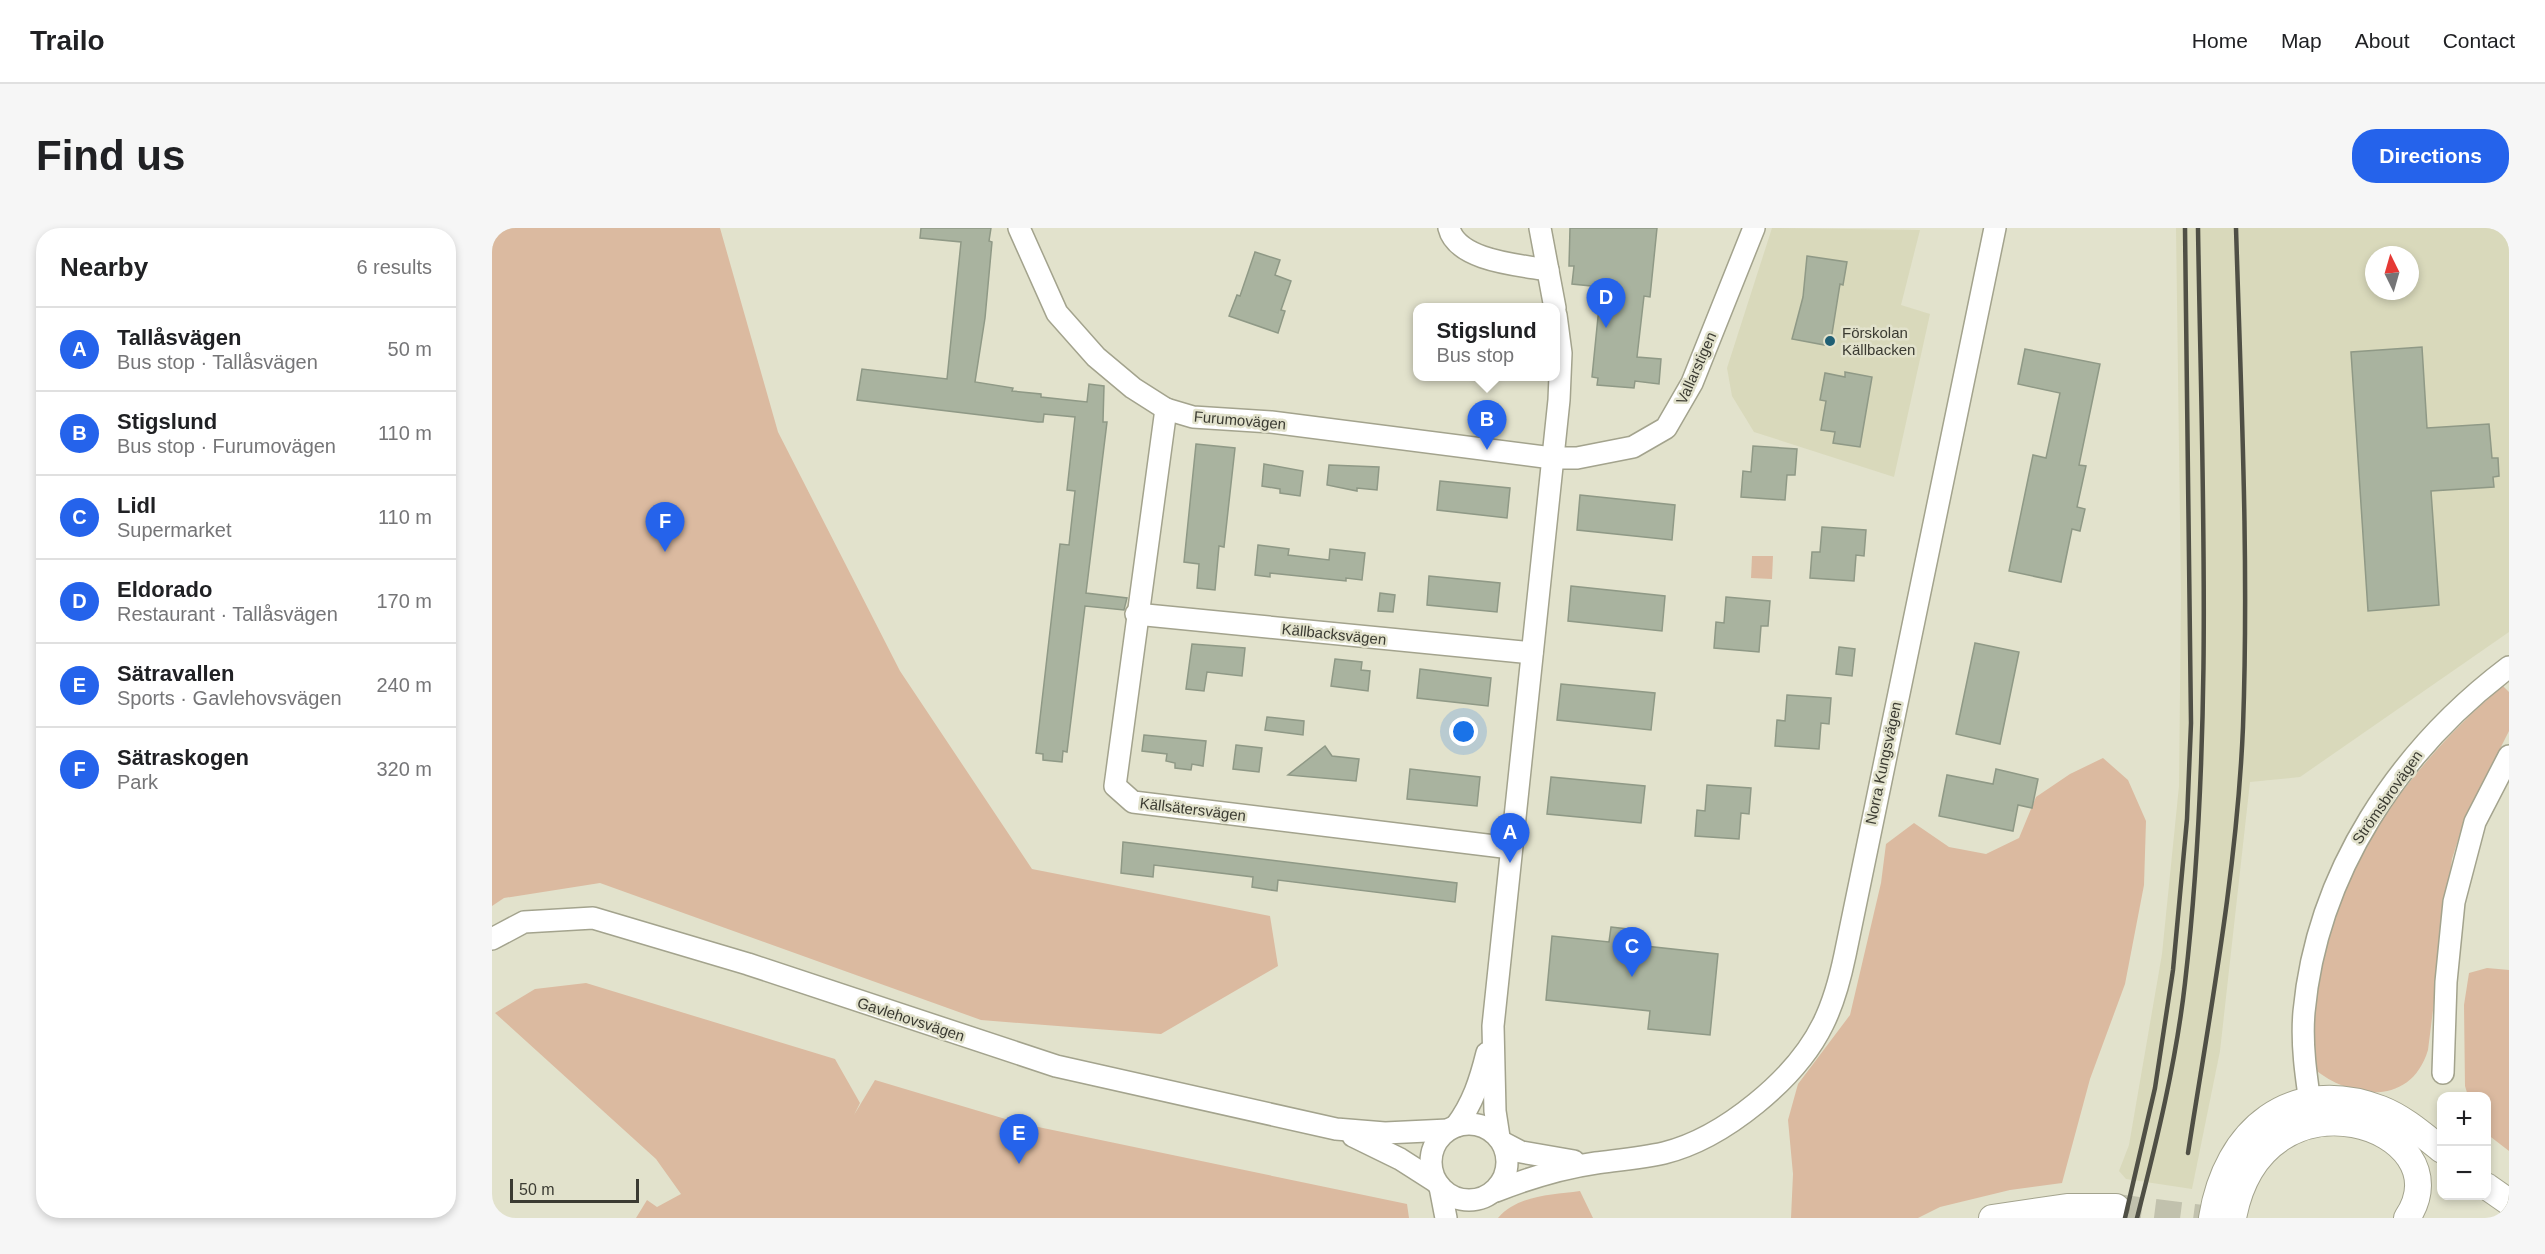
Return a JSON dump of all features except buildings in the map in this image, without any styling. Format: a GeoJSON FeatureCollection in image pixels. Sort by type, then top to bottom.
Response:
{"type":"FeatureCollection","features":[{"type":"Feature","properties":{"kind":"main road"},"geometry":{"type":"LineString","coordinates":[[2233,1218],[2244,1178],[2258,1158],[2311,1112],[2340,1099],[2380,1109],[2406,1123],[2437,1146]]}},
{"type":"Feature","properties":{"kind":"main road"},"geometry":{"type":"LineString","coordinates":[[2212,1218],[2224,1170],[2241,1143],[2272,1115],[2289,1106],[2338,1123],[2370,1128],[2401,1145],[2416,1174],[2418,1190],[2415,1206],[2407,1218]]}},
{"type":"Feature","properties":{"kind":"main road"},"geometry":{"type":"LineString","coordinates":[[2491,1189],[2509,1202]]}},
{"type":"Feature","properties":{"kind":"main road"},"geometry":{"type":"LineString","coordinates":[[1992,1218],[2067,1207],[2116,1207]]}},
{"type":"Feature","properties":{"kind":"street","name":"Furumovägen"},"geometry":{"type":"LineString","coordinates":[[1019,228],[1057,313],[1096,357],[1134,388],[1166,409],[1193,417],[1271,422],[1552,458]]}},
{"type":"Feature","properties":{"kind":"street"},"geometry":{"type":"LineString","coordinates":[[1449,228],[1457,243],[1481,257],[1548,270]]}},
{"type":"Feature","properties":{"kind":"street"},"geometry":{"type":"LineString","coordinates":[[1539,228],[1554,303]]}},
{"type":"Feature","properties":{"kind":"street","name":"Vallarstigen"},"geometry":{"type":"LineString","coordinates":[[1552,458],[1577,458],[1633,447],[1666,428],[1692,383],[1754,228]]}},
{"type":"Feature","properties":{"kind":"street","name":"Norra Kungsvägen"},"geometry":{"type":"LineString","coordinates":[[1492,1193],[1546,1173],[1666,1152],[1724,1126],[1779,1083],[1823,1025],[1838,988],[1995,228]]}},
{"type":"Feature","properties":{"kind":"street"},"geometry":{"type":"LineString","coordinates":[[1560,345],[1560,365]]}},
{"type":"Feature","properties":{"kind":"street"},"geometry":{"type":"LineString","coordinates":[[1476,1218],[1492,1193],[1504,1180],[1508,1167],[1496,1110],[1493,1026],[1559,381]]}},
{"type":"Feature","properties":{"kind":"street","name":"Källsätersvägen"},"geometry":{"type":"LineString","coordinates":[[1166,409],[1136,614],[1115,786],[1133,802],[1511,848]]}},
{"type":"Feature","properties":{"kind":"street","name":"Källbacksvägen"},"geometry":{"type":"LineString","coordinates":[[1136,614],[1532,653]]}},
{"type":"Feature","properties":{"kind":"street","name":"Strömsbrovägen"},"geometry":{"type":"LineString","coordinates":[[2311,1112],[2304,1069],[2304,1013],[2315,943],[2332,889],[2349,853],[2378,805],[2426,742],[2509,667]]}},
{"type":"Feature","properties":{"kind":"street"},"geometry":{"type":"LineString","coordinates":[[2443,1073],[2446,982],[2454,902],[2475,822],[2509,756]]}},
{"type":"Feature","properties":{"kind":"street","name":"Gavlehovsvägen"},"geometry":{"type":"LineString","coordinates":[[492,939],[524,922],[593,918],[748,964],[1056,1066],[1336,1129],[1385,1133],[1452,1128]]}},
{"type":"Feature","properties":{"kind":"street"},"geometry":{"type":"LineString","coordinates":[[1446,1218],[1438,1184],[1432,1171],[1433,1148],[1469,1109],[1477,1091],[1493,1026]]}},
{"type":"Feature","properties":{"kind":"street"},"geometry":{"type":"LineString","coordinates":[[1452,1128],[1480,1125],[1501,1140]]}},
{"type":"Feature","properties":{"kind":"street","name":"Gavlehovsvägen"},"geometry":{"type":"LineString","coordinates":[[1336,1129],[1384,1150],[1438,1184]]}},
{"type":"Feature","properties":{"kind":"street","name":"Norra Kungsvägen"},"geometry":{"type":"LineString","coordinates":[[1501,1140],[1521,1152],[1595,1163]]}},
{"type":"Feature","properties":{"kind":"street"},"geometry":{"type":"LineString","coordinates":[[1438,1184],[1458,1199],[1468,1201],[1492,1193]]}},
{"type":"Feature","properties":{"kind":"shaded area"},"geometry":{"type":"Polygon","coordinates":[[[492,228],[720,228],[778,432],[900,671],[1032,869],[1270,916],[1278,966],[1161,1034],[981,1020],[600,883],[504,898],[492,906],[492,228]]]}},
{"type":"Feature","properties":{"kind":"shaded area","name":"Förskolan Källbacken"},"geometry":{"type":"Polygon","coordinates":[[[1772,228],[1920,230],[1901,305],[1930,314],[1894,477],[1754,432],[1732,396],[1727,368],[1772,228]]]}},
{"type":"Feature","properties":{"kind":"shaded area"},"geometry":{"type":"Polygon","coordinates":[[[2176,228],[2509,228],[2509,632],[2300,777],[2250,782],[2220,1051],[2192,1189],[2126,1179],[2119,1171],[2129,1145],[2162,954],[2179,786],[2181,597],[2176,228]]]}},
{"type":"Feature","properties":{"kind":"shaded area"},"geometry":{"type":"Polygon","coordinates":[[[1752,556],[1773,556],[1772,579],[1751,578],[1752,556]]]}},
{"type":"Feature","properties":{"kind":"shaded area"},"geometry":{"type":"Polygon","coordinates":[[[2503,686],[2509,692],[2509,731],[2465,818],[2452,859],[2428,1050],[2420,1068],[2408,1081],[2395,1089],[2379,1092],[2346,1087],[2314,1069],[2313,1046],[2314,1000],[2321,953],[2342,880],[2381,821],[2428,759],[2503,686]]]}},
{"type":"Feature","properties":{"kind":"shaded area"},"geometry":{"type":"Polygon","coordinates":[[[2103,758],[2128,780],[2146,821],[2144,885],[2125,984],[2090,1079],[2062,1183],[2010,1190],[1940,1207],[1918,1218],[1791,1218],[1793,1174],[1788,1120],[1798,1084],[1850,1015],[1881,883],[1886,844],[1914,823],[1949,847],[1986,854],[2019,838],[2036,797],[2070,774],[2103,758]]]}},
{"type":"Feature","properties":{"kind":"shaded area"},"geometry":{"type":"Polygon","coordinates":[[[2487,968],[2509,970],[2509,1151],[2491,1137],[2491,1092],[2467,1092],[2465,1086],[2464,1005],[2469,973],[2487,968]]]}},
{"type":"Feature","properties":{"kind":"shaded area"},"geometry":{"type":"Polygon","coordinates":[[[586,983],[835,1059],[860,1103],[854,1115],[875,1080],[1019,1123],[1407,1204],[1409,1218],[636,1218],[647,1200],[657,1207],[681,1194],[656,1159],[495,1013],[535,989],[586,983]]]}},
{"type":"Feature","properties":{"kind":"shaded area"},"geometry":{"type":"Polygon","coordinates":[[[1580,1191],[1593,1218],[1498,1218],[1506,1210],[1525,1200],[1580,1191]]]}},
{"type":"Feature","properties":{"kind":"tunnel"},"geometry":{"type":"LineString","coordinates":[[2116,1207],[2202,1218]]}},
{"type":"Feature","properties":{"kind":"railway"},"geometry":{"type":"LineString","coordinates":[[2125,1218],[2155,1088],[2173,970],[2187,819],[2191,723],[2185,228]]}},
{"type":"Feature","properties":{"kind":"railway"},"geometry":{"type":"LineString","coordinates":[[2137,1218],[2159,1130],[2177,1042],[2194,889],[2200,795],[2204,606],[2198,228]]}},
{"type":"Feature","properties":{"kind":"railway"},"geometry":{"type":"LineString","coordinates":[[2188,1153],[2229,887],[2243,727],[2245,540],[2236,228]]}},
{"type":"Feature","properties":{"kind":"place","name":"Eldorado"},"geometry":{"type":"Point","coordinates":[1606,328]}},
{"type":"Feature","properties":{"kind":"place","name":"Förskolan Källbacken"},"geometry":{"type":"Point","coordinates":[1830,341]}},
{"type":"Feature","properties":{"kind":"place","name":"Stigslund"},"geometry":{"type":"Point","coordinates":[1487,450]}},
{"type":"Feature","properties":{"kind":"place","name":"Sätraskogen"},"geometry":{"type":"Point","coordinates":[665,552]}},
{"type":"Feature","properties":{"kind":"place","name":"Tallåsvägen"},"geometry":{"type":"Point","coordinates":[1510,863]}},
{"type":"Feature","properties":{"kind":"place","name":"Lidl"},"geometry":{"type":"Point","coordinates":[1632,977]}},
{"type":"Feature","properties":{"kind":"place","name":"Sätravallen"},"geometry":{"type":"Point","coordinates":[1019,1164]}}]}
